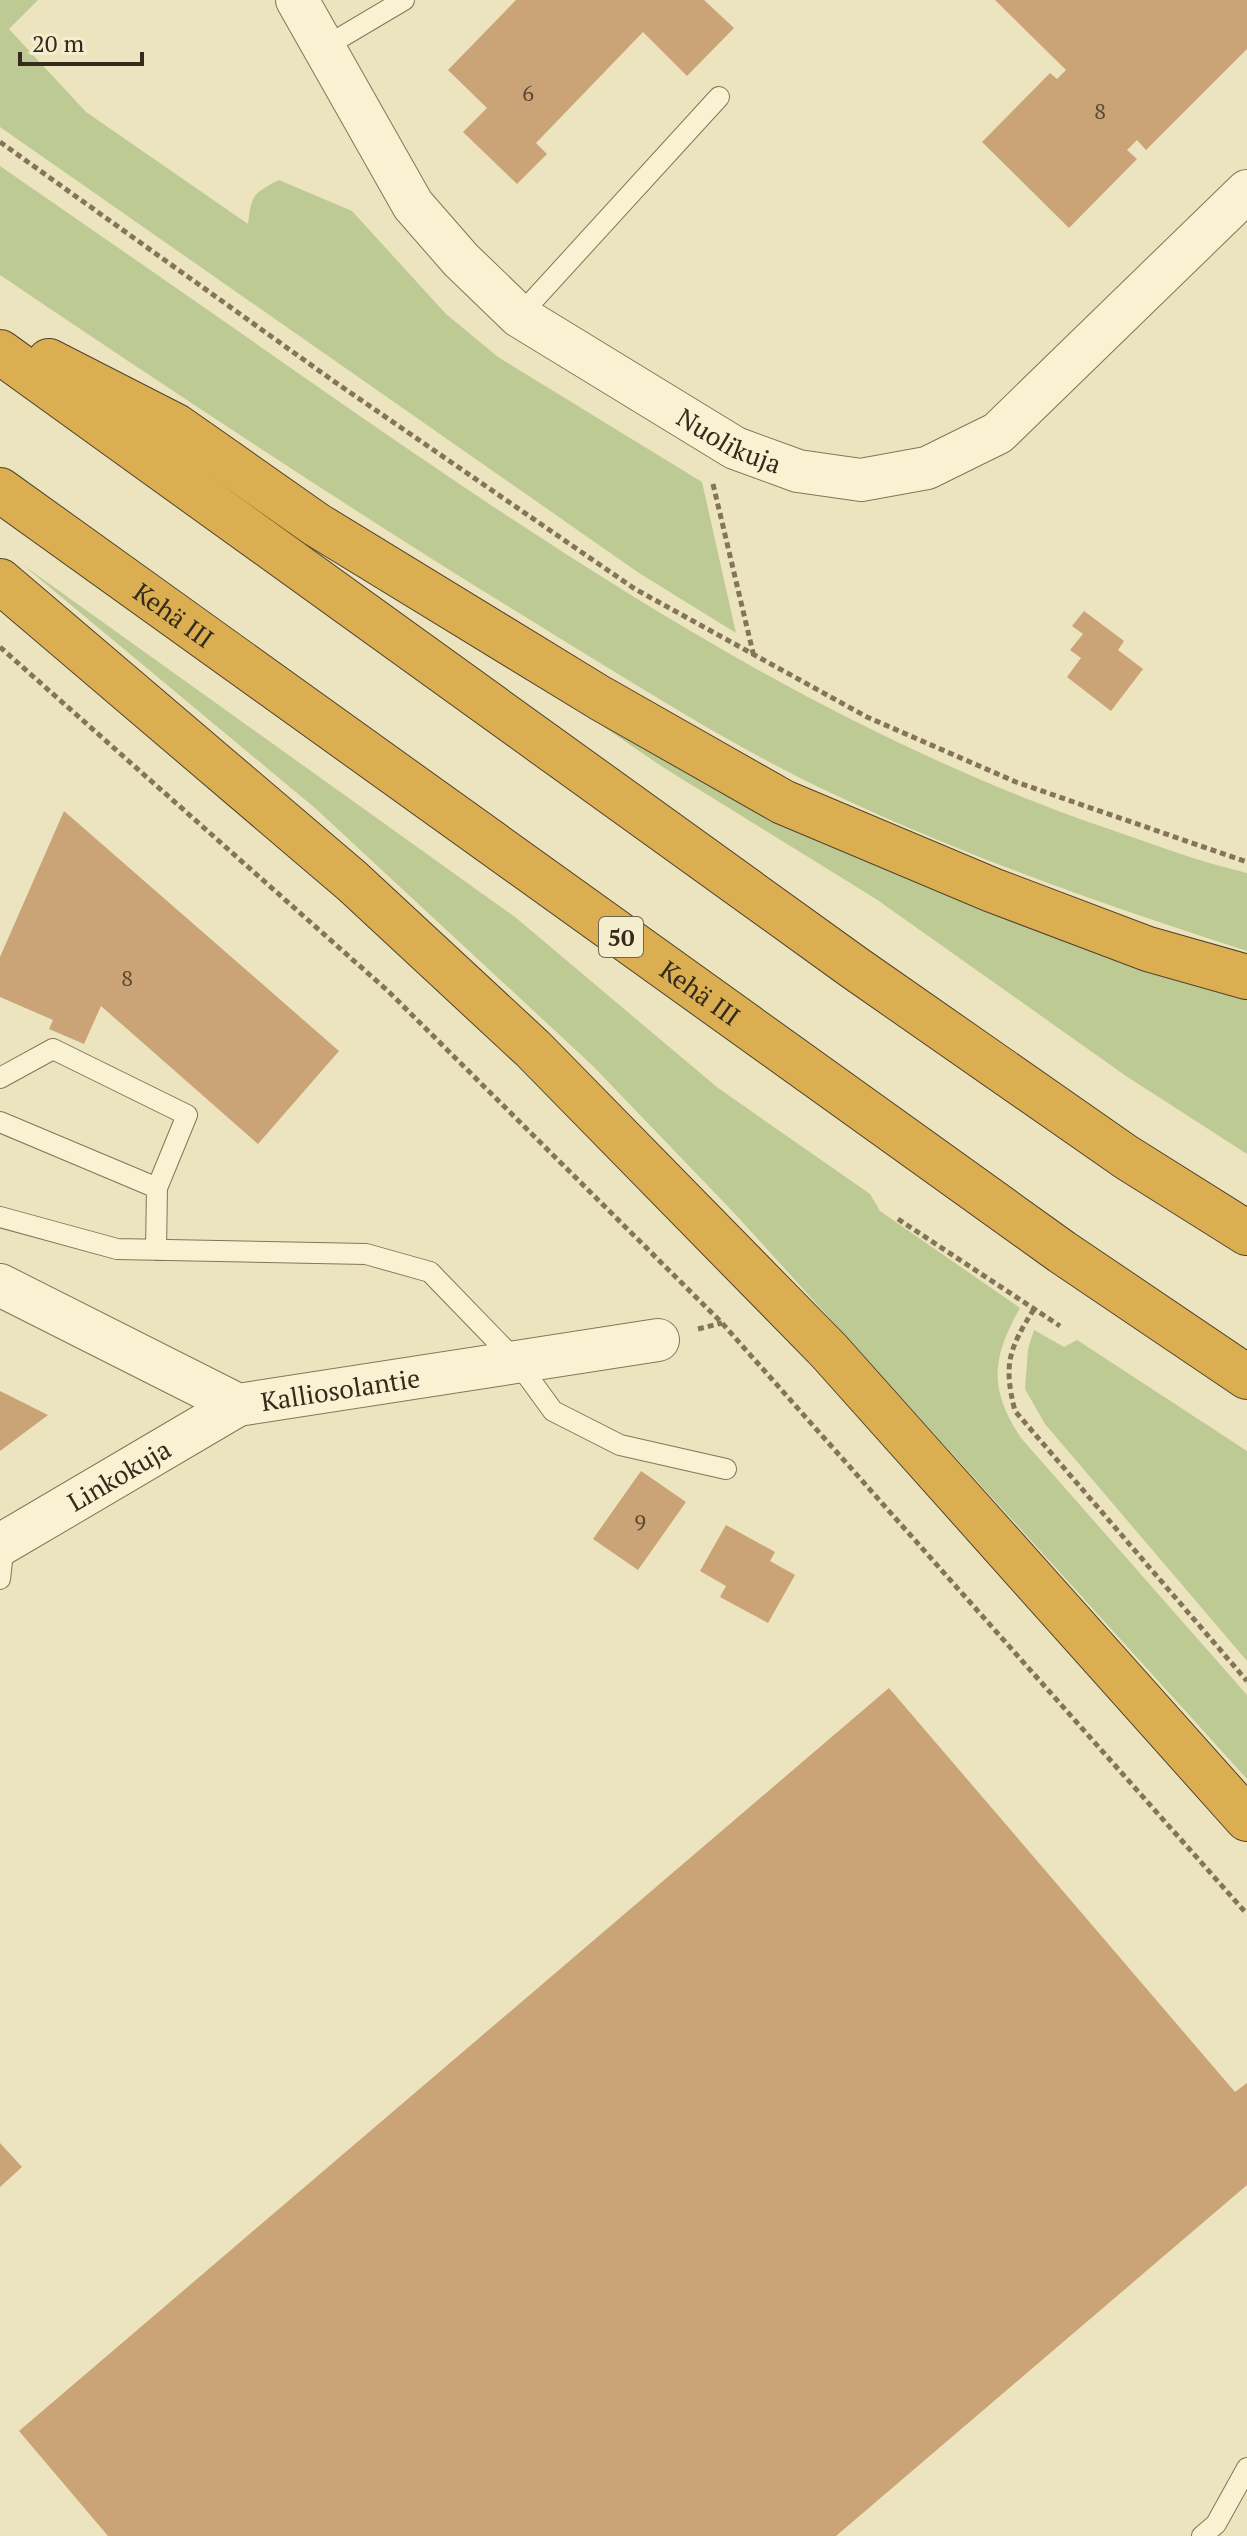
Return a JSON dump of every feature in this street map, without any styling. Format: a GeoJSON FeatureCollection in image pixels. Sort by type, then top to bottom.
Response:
{"type":"FeatureCollection","features":[{"type":"Feature","properties":{"kind":"highway"},"geometry":{"type":"LineString","coordinates":[[0,336],[176,426],[317,525],[600,698],[783,802],[992,890],[1148,949],[1247,977]]}},
{"type":"Feature","properties":{"kind":"highway"},"geometry":{"type":"LineString","coordinates":[[0,352],[855,968],[1126,1157],[1247,1233]]}},
{"type":"Feature","properties":{"kind":"highway","name":"Kehä III"},"geometry":{"type":"LineString","coordinates":[[0,490],[1062,1252],[1247,1377]]}},
{"type":"Feature","properties":{"kind":"highway"},"geometry":{"type":"LineString","coordinates":[[0,581],[352,881],[533,1049],[829,1351],[1247,1819]]}},
{"type":"Feature","properties":{"kind":"street","name":"Nuolikuja"},"geometry":{"type":"LineString","coordinates":[[297,0],[413,205],[461,260],[519,316],[735,448],[798,471],[861,480],[927,468],[998,433],[1247,191]]}},
{"type":"Feature","properties":{"kind":"street","name":"Kalliosolantie"},"geometry":{"type":"LineString","coordinates":[[0,1285],[238,1405],[658,1340]]}},
{"type":"Feature","properties":{"kind":"street","name":"Linkokuja"},"geometry":{"type":"LineString","coordinates":[[1,1556],[238,1405]]}},
{"type":"Feature","properties":{"kind":"lane"},"geometry":{"type":"LineString","coordinates":[[323,48],[404,0]]}},
{"type":"Feature","properties":{"kind":"lane"},"geometry":{"type":"LineString","coordinates":[[519,316],[719,97]]}},
{"type":"Feature","properties":{"kind":"lane"},"geometry":{"type":"LineString","coordinates":[[0,1078],[53,1049],[187,1115],[157,1188],[156,1250]]}},
{"type":"Feature","properties":{"kind":"lane"},"geometry":{"type":"LineString","coordinates":[[0,1122],[157,1188]]}},
{"type":"Feature","properties":{"kind":"lane"},"geometry":{"type":"LineString","coordinates":[[0,1217],[117,1249],[366,1254],[430,1272],[518,1363],[553,1411],[620,1445],[726,1469]]}},
{"type":"Feature","properties":{"kind":"lane"},"geometry":{"type":"LineString","coordinates":[[1213,2532],[1247,2468]]}},
{"type":"Feature","properties":{"kind":"path"},"geometry":{"type":"LineString","coordinates":[[0,142],[332,380],[610,572],[755,658],[867,717],[1016,782],[1247,862]]}},
{"type":"Feature","properties":{"kind":"path"},"geometry":{"type":"LineString","coordinates":[[721,480],[711,475],[755,658]]}},
{"type":"Feature","properties":{"kind":"path"},"geometry":{"type":"LineString","coordinates":[[0,647],[388,991],[722,1323],[1247,1914]]}},
{"type":"Feature","properties":{"kind":"path"},"geometry":{"type":"LineString","coordinates":[[898,1219],[1060,1326]]}},
{"type":"Feature","properties":{"kind":"path"},"geometry":{"type":"LineString","coordinates":[[1034,1309],[1009,1356],[1007,1374],[1015,1411],[1247,1681]]}},
{"type":"Feature","properties":{"kind":"green space"},"geometry":{"type":"Polygon","coordinates":[[[0,0],[38,0],[9,29],[86,112],[248,224],[254,197],[279,180],[352,211],[446,314],[498,357],[702,482],[736,633],[639,573],[0,127],[0,0]]]}},
{"type":"Feature","properties":{"kind":"green space"},"geometry":{"type":"Polygon","coordinates":[[[0,166],[446,475],[536,535],[719,648],[813,700],[910,748],[1008,791],[1160,847],[1247,873],[1247,951],[1020,873],[854,804],[701,724],[472,584],[268,454],[0,275],[0,166]]]}},
{"type":"Feature","properties":{"kind":"green space"},"geometry":{"type":"Polygon","coordinates":[[[23,565],[515,917],[718,1088],[870,1194],[880,1211],[1020,1308],[999,1358],[999,1388],[1010,1420],[1021,1438],[1247,1695],[1247,1779],[737,1216],[592,1065],[315,808],[23,565]]]}},
{"type":"Feature","properties":{"kind":"green space"},"geometry":{"type":"Polygon","coordinates":[[[512,664],[1169,977],[1247,998],[1247,1154],[1126,1076],[876,899],[661,766],[512,664]]]}},
{"type":"Feature","properties":{"kind":"green space"},"geometry":{"type":"Polygon","coordinates":[[[1034,1330],[1064,1347],[1077,1340],[1247,1451],[1247,1661],[1045,1424],[1025,1389],[1028,1349],[1034,1330]]]}},
{"type":"Feature","properties":{"kind":"building"},"geometry":{"type":"Polygon","coordinates":[[[516,0],[704,0],[734,28],[687,76],[643,32],[536,143],[547,154],[517,184],[463,132],[487,108],[448,70],[516,0]]]}},
{"type":"Feature","properties":{"kind":"building"},"geometry":{"type":"Polygon","coordinates":[[[995,0],[1247,0],[1247,49],[1146,150],[1137,140],[1127,150],[1137,159],[1069,228],[982,142],[1050,73],[1057,79],[1066,70],[995,0]]]}},
{"type":"Feature","properties":{"kind":"building"},"geometry":{"type":"Polygon","coordinates":[[[1084,611],[1124,641],[1118,650],[1143,669],[1111,711],[1067,677],[1081,658],[1070,650],[1083,634],[1072,626],[1084,611]]]}},
{"type":"Feature","properties":{"kind":"building"},"geometry":{"type":"Polygon","coordinates":[[[64,811],[339,1051],[258,1144],[101,1006],[84,1044],[49,1029],[53,1020],[0,997],[0,957],[64,811]]]}},
{"type":"Feature","properties":{"kind":"building"},"geometry":{"type":"Polygon","coordinates":[[[0,1391],[48,1415],[0,1451],[0,1391]]]}},
{"type":"Feature","properties":{"kind":"building"},"geometry":{"type":"Polygon","coordinates":[[[641,1471],[686,1502],[638,1570],[593,1539],[641,1471]]]}},
{"type":"Feature","properties":{"kind":"building"},"geometry":{"type":"Polygon","coordinates":[[[726,1525],[775,1552],[770,1561],[795,1575],[768,1623],[720,1597],[726,1586],[700,1571],[726,1525]]]}},
{"type":"Feature","properties":{"kind":"building"},"geometry":{"type":"Polygon","coordinates":[[[889,1688],[1235,2092],[1247,2083],[1247,2185],[836,2536],[108,2536],[19,2431],[889,1688]]]}},
{"type":"Feature","properties":{"kind":"building"},"geometry":{"type":"Polygon","coordinates":[[[0,2143],[22,2167],[0,2187],[0,2143]]]}}]}
